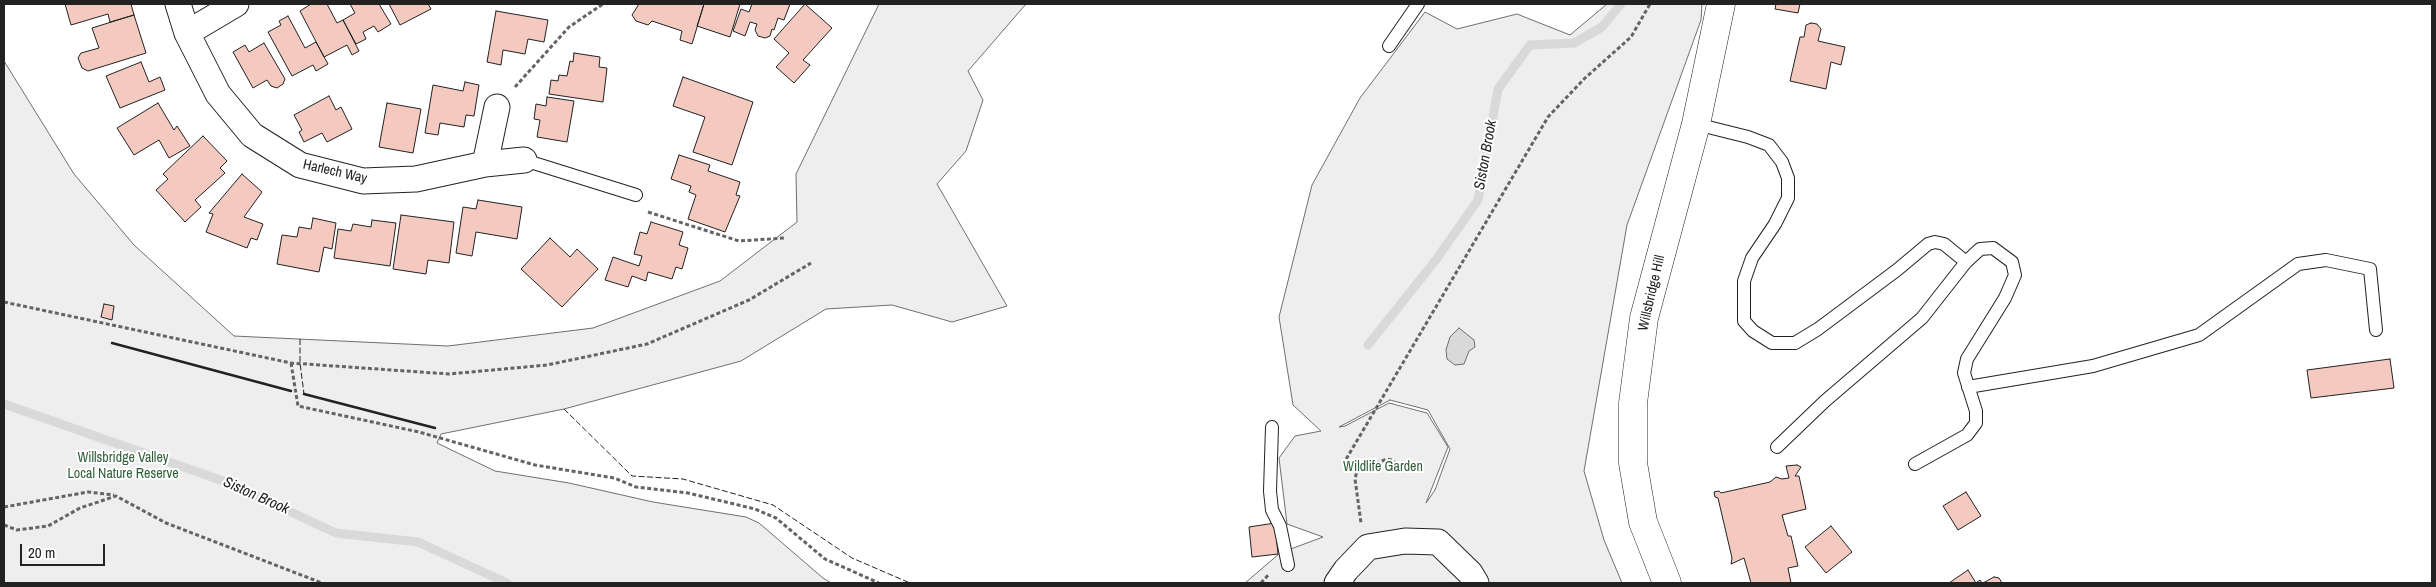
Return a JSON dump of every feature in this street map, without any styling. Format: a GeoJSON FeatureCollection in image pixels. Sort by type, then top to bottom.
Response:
{"type":"FeatureCollection","features":[{"type":"Feature","properties":{"kind":"main road","name":"Willsbridge Hill"},"geometry":{"type":"LineString","coordinates":[[1667,583],[1644,522],[1634,463],[1633,403],[1644,318],[1696,124],[1721,4]]}},
{"type":"Feature","properties":{"kind":"street","name":"Harlech Way"},"geometry":{"type":"LineString","coordinates":[[178,4],[187,33],[218,94],[252,135],[300,166],[363,181],[416,178],[485,164],[524,160]]}},
{"type":"Feature","properties":{"kind":"street"},"geometry":{"type":"LineString","coordinates":[[187,33],[236,4]]}},
{"type":"Feature","properties":{"kind":"street"},"geometry":{"type":"LineString","coordinates":[[485,164],[497,107]]}},
{"type":"Feature","properties":{"kind":"street"},"geometry":{"type":"LineString","coordinates":[[1337,583],[1346,570],[1368,547],[1405,541],[1438,542],[1470,573],[1476,583]]}},
{"type":"Feature","properties":{"kind":"lane"},"geometry":{"type":"LineString","coordinates":[[1389,46],[1418,4]]}},
{"type":"Feature","properties":{"kind":"lane"},"geometry":{"type":"LineString","coordinates":[[1696,124],[1748,137],[1770,146],[1782,162],[1788,178],[1788,198],[1775,224],[1752,258],[1744,281],[1744,321],[1753,331],[1772,343],[1795,342],[1818,329],[1897,270],[1928,244],[1935,242],[1944,244],[1966,262]]}},
{"type":"Feature","properties":{"kind":"lane","name":"Harlech Way"},"geometry":{"type":"LineString","coordinates":[[524,160],[636,195]]}},
{"type":"Feature","properties":{"kind":"lane"},"geometry":{"type":"LineString","coordinates":[[1777,447],[1825,401],[1922,318],[1966,262],[1980,250],[1993,248],[2012,262],[2015,274],[2005,298],[1967,359],[1964,373],[1976,411],[1976,423],[1967,435],[1915,464]]}},
{"type":"Feature","properties":{"kind":"lane"},"geometry":{"type":"LineString","coordinates":[[1968,387],[2093,366],[2199,335],[2298,264],[2317,261],[2326,260],[2370,269],[2376,330]]}},
{"type":"Feature","properties":{"kind":"lane"},"geometry":{"type":"LineString","coordinates":[[1272,427],[1270,491],[1272,510],[1280,526],[1288,565]]}},
{"type":"Feature","properties":{"kind":"path"},"geometry":{"type":"LineString","coordinates":[[514,88],[568,27],[597,5],[603,4]]}},
{"type":"Feature","properties":{"kind":"path"},"geometry":{"type":"LineString","coordinates":[[1402,468],[1392,460],[1387,459],[1366,467],[1358,467],[1345,461],[1548,117],[1584,79],[1631,37],[1650,4]]}},
{"type":"Feature","properties":{"kind":"path"},"geometry":{"type":"LineString","coordinates":[[636,195],[648,212],[739,241],[784,238]]}},
{"type":"Feature","properties":{"kind":"path"},"geometry":{"type":"LineString","coordinates":[[4,302],[292,363],[449,374],[547,365],[647,344],[749,300],[812,263]]}},
{"type":"Feature","properties":{"kind":"path"},"geometry":{"type":"LineString","coordinates":[[292,363],[298,406],[419,432],[535,465],[614,478],[636,487],[688,493],[755,509],[776,518],[825,559],[879,583]]}},
{"type":"Feature","properties":{"kind":"path"},"geometry":{"type":"LineString","coordinates":[[1358,467],[1355,479],[1356,494],[1368,547]]}},
{"type":"Feature","properties":{"kind":"path"},"geometry":{"type":"LineString","coordinates":[[4,508],[88,492],[116,496],[166,523],[322,583]]}},
{"type":"Feature","properties":{"kind":"path"},"geometry":{"type":"LineString","coordinates":[[4,525],[17,530],[48,526],[80,508],[116,496]]}},
{"type":"Feature","properties":{"kind":"green space","name":"Willsbridge Valley Local Nature Reserve"},"geometry":{"type":"Polygon","coordinates":[[[879,4],[1026,4],[968,71],[983,100],[966,151],[937,184],[1007,306],[952,322],[892,305],[826,309],[741,361],[564,409],[441,434],[437,443],[495,471],[569,483],[653,502],[746,517],[759,523],[831,583],[4,583],[4,61],[74,174],[134,245],[234,336],[448,346],[593,328],[720,281],[797,222],[796,174],[879,4]]]}},
{"type":"Feature","properties":{"kind":"green space","name":"Wildlife Garden"},"geometry":{"type":"Polygon","coordinates":[[[1607,4],[1702,4],[1701,20],[1627,225],[1584,471],[1604,540],[1622,583],[1245,583],[1280,553],[1323,537],[1287,524],[1279,458],[1295,436],[1321,431],[1293,405],[1279,317],[1312,185],[1360,98],[1425,12],[1457,29],[1517,14],[1570,35],[1607,4]],[[1390,400],[1339,427],[1345,426],[1389,403],[1427,413],[1448,447],[1426,503],[1435,490],[1450,449],[1428,410],[1390,400]]]}},
{"type":"Feature","properties":{"kind":"shaded area"},"geometry":{"type":"Polygon","coordinates":[[[1459,328],[1474,340],[1475,347],[1469,351],[1464,364],[1455,365],[1447,359],[1446,350],[1450,337],[1459,328]]]}},
{"type":"Feature","properties":{"kind":"building"},"geometry":{"type":"Polygon","coordinates":[[[65,4],[131,4],[134,15],[110,22],[108,14],[71,25],[65,4]]]}},
{"type":"Feature","properties":{"kind":"building"},"geometry":{"type":"Polygon","coordinates":[[[311,4],[327,4],[337,23],[343,20],[359,51],[352,55],[347,45],[324,57],[300,11],[311,4]]]}},
{"type":"Feature","properties":{"kind":"building"},"geometry":{"type":"Polygon","coordinates":[[[350,4],[379,4],[391,24],[378,32],[374,26],[363,32],[366,39],[356,44],[343,20],[355,13],[350,4]]]}},
{"type":"Feature","properties":{"kind":"building"},"geometry":{"type":"Polygon","coordinates":[[[389,4],[428,4],[431,9],[400,25],[389,4]]]}},
{"type":"Feature","properties":{"kind":"building"},"geometry":{"type":"Polygon","coordinates":[[[639,4],[704,4],[692,44],[680,40],[682,31],[652,21],[648,25],[636,21],[632,15],[639,4]]]}},
{"type":"Feature","properties":{"kind":"building"},"geometry":{"type":"Polygon","coordinates":[[[704,4],[740,4],[730,37],[697,26],[704,4]]]}},
{"type":"Feature","properties":{"kind":"building"},"geometry":{"type":"Polygon","coordinates":[[[752,4],[790,4],[784,20],[778,18],[774,30],[772,29],[770,36],[765,38],[758,36],[755,30],[757,24],[750,22],[745,36],[733,31],[741,9],[749,12],[752,4]]]}},
{"type":"Feature","properties":{"kind":"building"},"geometry":{"type":"Polygon","coordinates":[[[805,4],[832,28],[803,60],[810,65],[794,83],[776,67],[789,53],[774,39],[805,4]]]}},
{"type":"Feature","properties":{"kind":"building"},"geometry":{"type":"Polygon","coordinates":[[[1776,4],[1800,4],[1798,13],[1775,9],[1776,4]]]}},
{"type":"Feature","properties":{"kind":"building"},"geometry":{"type":"Polygon","coordinates":[[[496,11],[548,20],[544,42],[528,39],[525,54],[503,50],[501,65],[487,62],[496,11]]]}},
{"type":"Feature","properties":{"kind":"building"},"geometry":{"type":"Polygon","coordinates":[[[134,15],[146,53],[88,71],[82,68],[78,58],[81,53],[99,48],[92,28],[134,15]]]}},
{"type":"Feature","properties":{"kind":"building"},"geometry":{"type":"Polygon","coordinates":[[[288,16],[305,48],[316,42],[328,64],[316,71],[313,65],[292,76],[268,32],[281,25],[279,21],[288,16]]]}},
{"type":"Feature","properties":{"kind":"building"},"geometry":{"type":"Polygon","coordinates":[[[1811,23],[1817,24],[1821,29],[1818,41],[1845,47],[1841,65],[1831,62],[1826,89],[1790,81],[1800,37],[1804,37],[1806,25],[1811,23]]]}},
{"type":"Feature","properties":{"kind":"building"},"geometry":{"type":"Polygon","coordinates":[[[264,43],[285,79],[283,84],[277,88],[271,86],[267,80],[253,88],[233,52],[245,45],[249,52],[264,43]]]}},
{"type":"Feature","properties":{"kind":"building"},"geometry":{"type":"Polygon","coordinates":[[[574,53],[600,57],[599,67],[607,68],[603,102],[549,94],[551,80],[558,81],[559,75],[567,76],[570,61],[573,62],[574,53]]]}},
{"type":"Feature","properties":{"kind":"building"},"geometry":{"type":"Polygon","coordinates":[[[141,62],[149,82],[160,77],[165,90],[120,108],[106,76],[141,62]]]}},
{"type":"Feature","properties":{"kind":"building"},"geometry":{"type":"Polygon","coordinates":[[[683,77],[753,102],[732,165],[693,152],[705,117],[673,106],[683,77]]]}},
{"type":"Feature","properties":{"kind":"building"},"geometry":{"type":"Polygon","coordinates":[[[465,82],[479,85],[474,116],[466,115],[464,127],[440,123],[438,135],[425,133],[433,85],[463,91],[465,82]]]}},
{"type":"Feature","properties":{"kind":"building"},"geometry":{"type":"Polygon","coordinates":[[[329,96],[336,110],[341,107],[352,129],[327,142],[322,133],[304,142],[299,132],[302,130],[294,115],[329,96]]]}},
{"type":"Feature","properties":{"kind":"building"},"geometry":{"type":"Polygon","coordinates":[[[547,97],[574,101],[567,142],[537,137],[540,120],[534,119],[536,104],[546,106],[547,97]]]}},
{"type":"Feature","properties":{"kind":"building"},"geometry":{"type":"Polygon","coordinates":[[[158,103],[174,130],[177,126],[190,146],[169,158],[159,140],[134,155],[117,128],[158,103]]]}},
{"type":"Feature","properties":{"kind":"building"},"geometry":{"type":"Polygon","coordinates":[[[387,103],[421,109],[413,153],[379,147],[387,103]]]}},
{"type":"Feature","properties":{"kind":"building"},"geometry":{"type":"Polygon","coordinates":[[[203,136],[227,161],[220,168],[225,173],[195,200],[201,207],[185,222],[156,190],[168,179],[163,174],[203,136]]]}},
{"type":"Feature","properties":{"kind":"building"},"geometry":{"type":"Polygon","coordinates":[[[679,155],[710,165],[708,171],[740,182],[736,195],[740,196],[725,232],[688,219],[696,195],[689,192],[691,186],[671,179],[679,155]]]}},
{"type":"Feature","properties":{"kind":"building"},"geometry":{"type":"Polygon","coordinates":[[[242,174],[262,192],[244,217],[263,224],[257,240],[251,238],[247,248],[206,232],[213,214],[209,213],[242,174]]]}},
{"type":"Feature","properties":{"kind":"building"},"geometry":{"type":"Polygon","coordinates":[[[478,200],[522,207],[517,239],[476,232],[472,256],[456,253],[463,207],[476,209],[478,200]]]}},
{"type":"Feature","properties":{"kind":"building"},"geometry":{"type":"Polygon","coordinates":[[[401,215],[454,222],[449,263],[428,260],[426,274],[393,269],[401,215]]]}},
{"type":"Feature","properties":{"kind":"building"},"geometry":{"type":"Polygon","coordinates":[[[313,218],[336,223],[332,249],[324,247],[319,272],[277,264],[282,235],[297,237],[299,227],[311,229],[313,218]]]}},
{"type":"Feature","properties":{"kind":"building"},"geometry":{"type":"Polygon","coordinates":[[[372,220],[396,223],[390,266],[334,258],[338,229],[351,231],[353,224],[371,227],[372,220]]]}},
{"type":"Feature","properties":{"kind":"building"},"geometry":{"type":"Polygon","coordinates":[[[651,222],[683,232],[679,245],[688,248],[682,269],[676,267],[672,279],[648,272],[646,281],[632,276],[628,287],[605,280],[613,257],[639,266],[642,256],[634,254],[640,232],[647,234],[651,222]]]}},
{"type":"Feature","properties":{"kind":"building"},"geometry":{"type":"Polygon","coordinates":[[[550,238],[570,257],[577,249],[598,269],[562,307],[521,269],[550,238]]]}},
{"type":"Feature","properties":{"kind":"building"},"geometry":{"type":"Polygon","coordinates":[[[104,304],[114,306],[112,320],[101,317],[104,304]]]}},
{"type":"Feature","properties":{"kind":"building"},"geometry":{"type":"Polygon","coordinates":[[[2390,359],[2394,388],[2311,398],[2307,370],[2390,359]]]}},
{"type":"Feature","properties":{"kind":"building"},"geometry":{"type":"Polygon","coordinates":[[[1797,465],[1801,467],[1795,476],[1799,476],[1806,509],[1782,515],[1788,536],[1791,536],[1798,566],[1788,568],[1791,583],[1751,583],[1744,558],[1731,564],[1732,558],[1718,498],[1715,497],[1714,492],[1719,491],[1721,493],[1770,482],[1776,477],[1782,479],[1789,478],[1786,466],[1797,465]]]}},
{"type":"Feature","properties":{"kind":"building"},"geometry":{"type":"Polygon","coordinates":[[[1966,492],[1981,516],[1958,530],[1943,506],[1966,492]]]}},
{"type":"Feature","properties":{"kind":"building"},"geometry":{"type":"Polygon","coordinates":[[[1275,523],[1278,554],[1252,557],[1249,527],[1275,523]]]}},
{"type":"Feature","properties":{"kind":"building"},"geometry":{"type":"Polygon","coordinates":[[[1831,526],[1852,552],[1826,573],[1805,547],[1831,526]]]}},
{"type":"Feature","properties":{"kind":"building"},"geometry":{"type":"Polygon","coordinates":[[[1968,570],[1976,583],[1949,583],[1968,570]]]}},
{"type":"Feature","properties":{"kind":"building"},"geometry":{"type":"Polygon","coordinates":[[[1994,577],[1999,578],[2002,583],[1983,583],[1994,577]]]}},
{"type":"Feature","properties":{"kind":"waterway","name":"Siston Brook"},"geometry":{"type":"LineString","coordinates":[[1368,345],[1435,261],[1478,200],[1498,89],[1530,45],[1574,43],[1602,27],[1621,4]]}},
{"type":"Feature","properties":{"kind":"waterway","name":"Siston Brook"},"geometry":{"type":"LineString","coordinates":[[4,404],[226,482],[336,533],[418,542],[507,583]]}},
{"type":"Feature","properties":{"kind":"fence"},"geometry":{"type":"LineString","coordinates":[[300,339],[300,363],[304,394]]}},
{"type":"Feature","properties":{"kind":"fence"},"geometry":{"type":"LineString","coordinates":[[564,409],[632,476],[683,479],[773,505],[852,558],[910,583]]}},
{"type":"Feature","properties":{"kind":"wall"},"geometry":{"type":"LineString","coordinates":[[112,343],[291,391]]}},
{"type":"Feature","properties":{"kind":"wall"},"geometry":{"type":"LineString","coordinates":[[304,394],[435,428]]}}]}
